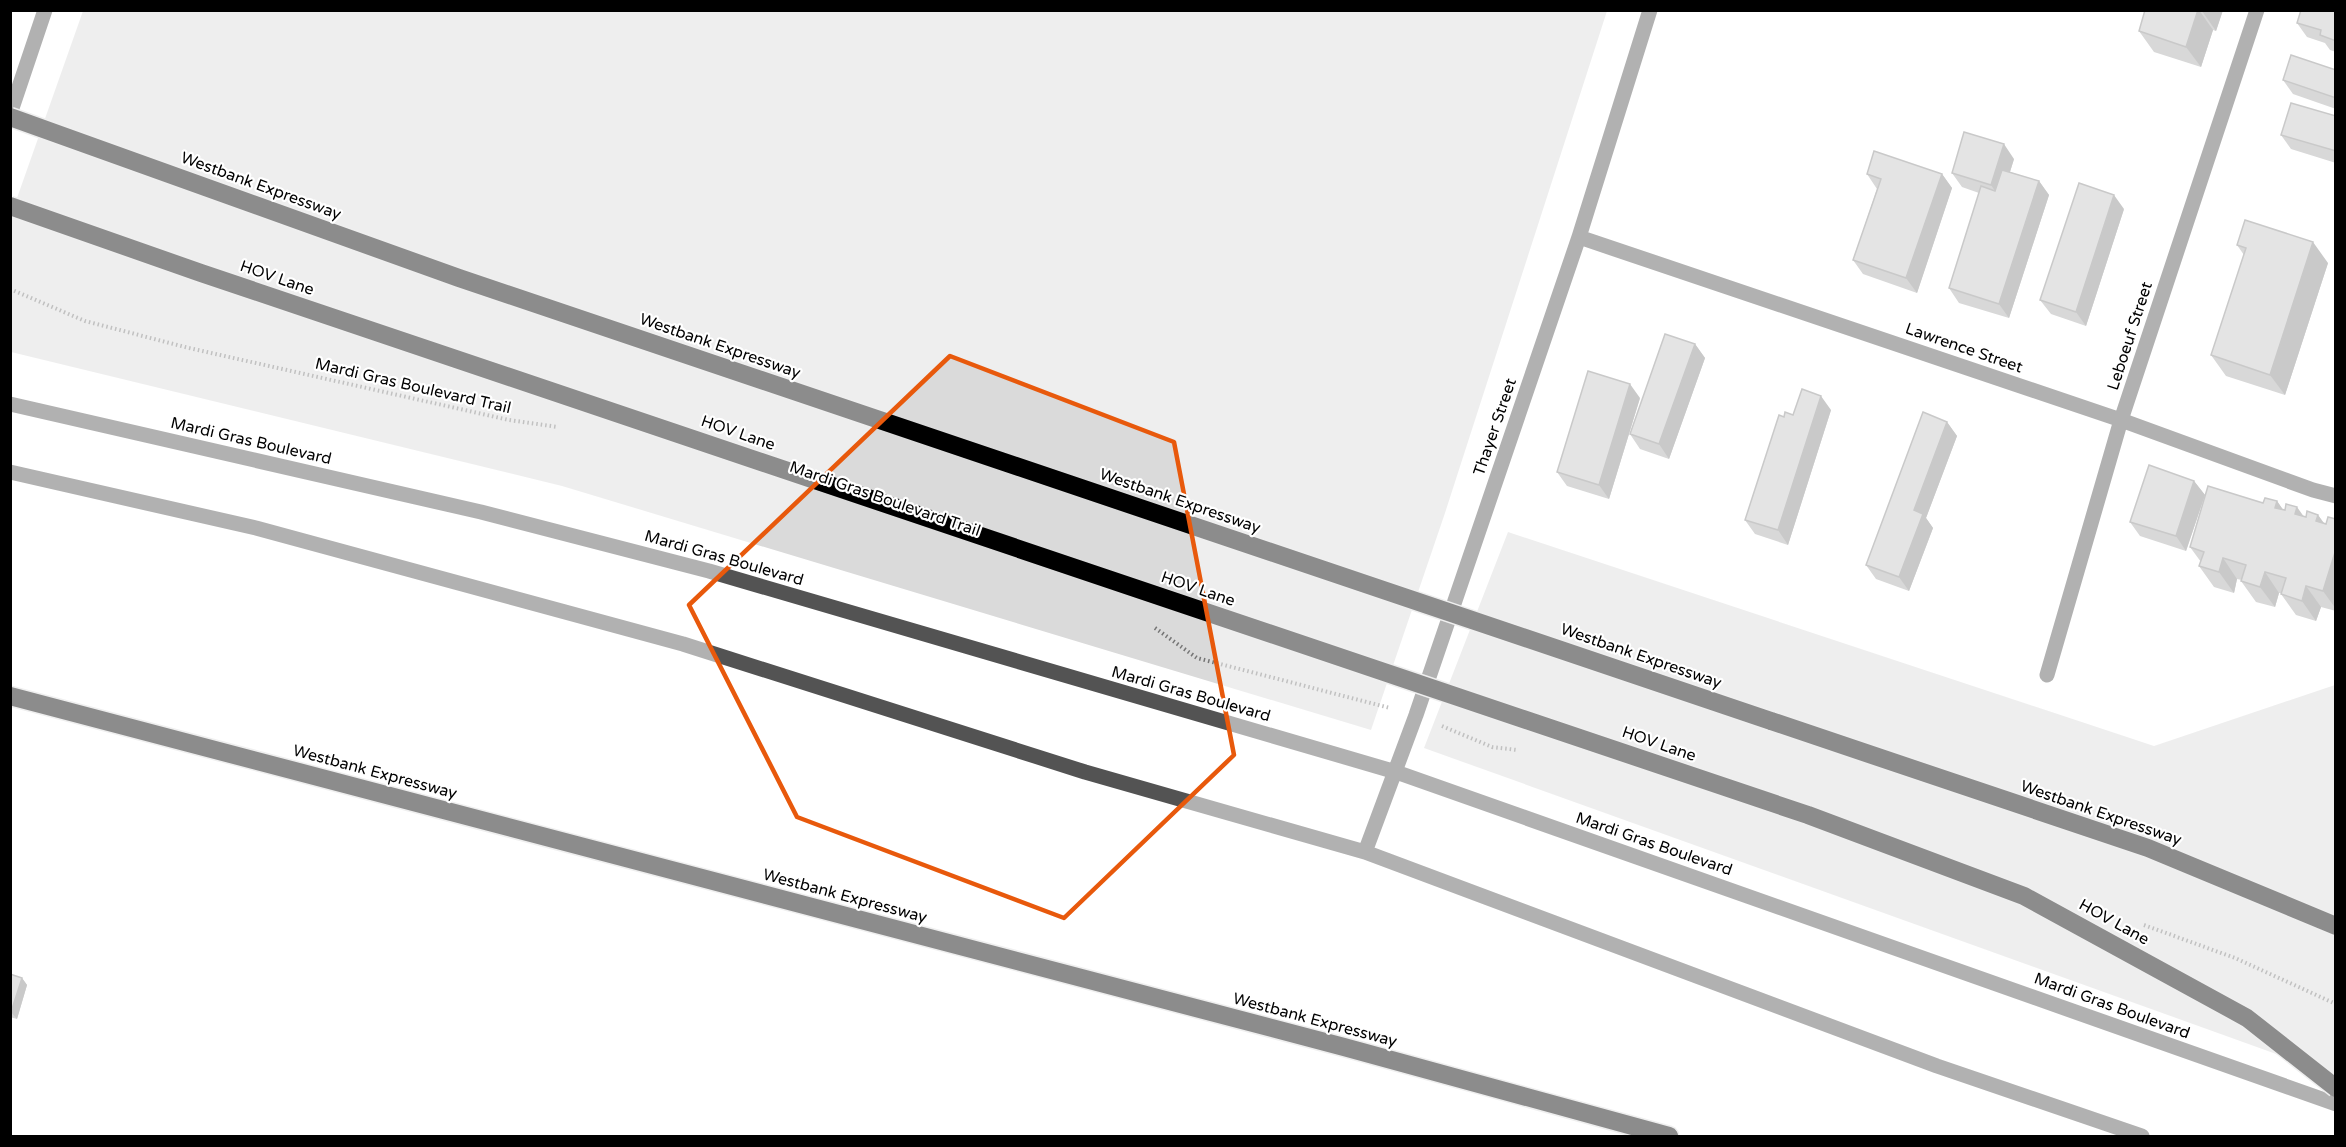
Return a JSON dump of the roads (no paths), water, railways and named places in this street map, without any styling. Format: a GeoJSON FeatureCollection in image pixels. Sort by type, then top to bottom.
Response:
{"type":"FeatureCollection","features":[{"type":"Feature","properties":{"kind":"highway","name":"Westbank Expressway"},"geometry":{"type":"LineString","coordinates":[[10,116],[459,278],[2148,849],[2336,926]]}},
{"type":"Feature","properties":{"kind":"highway","name":"HOV Lane"},"geometry":{"type":"LineString","coordinates":[[10,206],[201,273],[1797,811],[2024,896],[2247,1018],[2336,1088]]}},
{"type":"Feature","properties":{"kind":"highway","name":"Westbank Expressway"},"geometry":{"type":"LineString","coordinates":[[10,696],[1344,1047],[1669,1137]]}},
{"type":"Feature","properties":{"kind":"street"},"geometry":{"type":"LineString","coordinates":[[10,116],[45,10]]}},
{"type":"Feature","properties":{"kind":"street","name":"Thayer Street"},"geometry":{"type":"LineString","coordinates":[[1365,852],[1416,715],[1579,237],[1650,10]]}},
{"type":"Feature","properties":{"kind":"street","name":"Leboeuf Street"},"geometry":{"type":"LineString","coordinates":[[2047,675],[2121,420],[2257,10]]}},
{"type":"Feature","properties":{"kind":"street","name":"Lawrence Street"},"geometry":{"type":"LineString","coordinates":[[1579,237],[2121,420],[2313,490],[2336,496]]}},
{"type":"Feature","properties":{"kind":"street","name":"Mardi Gras Boulevard"},"geometry":{"type":"LineString","coordinates":[[10,404],[481,512],[709,571],[1396,772],[2336,1104]]}},
{"type":"Feature","properties":{"kind":"street"},"geometry":{"type":"LineString","coordinates":[[10,472],[256,528],[683,644],[1085,772],[1365,852],[1937,1066],[2142,1137]]}}]}
